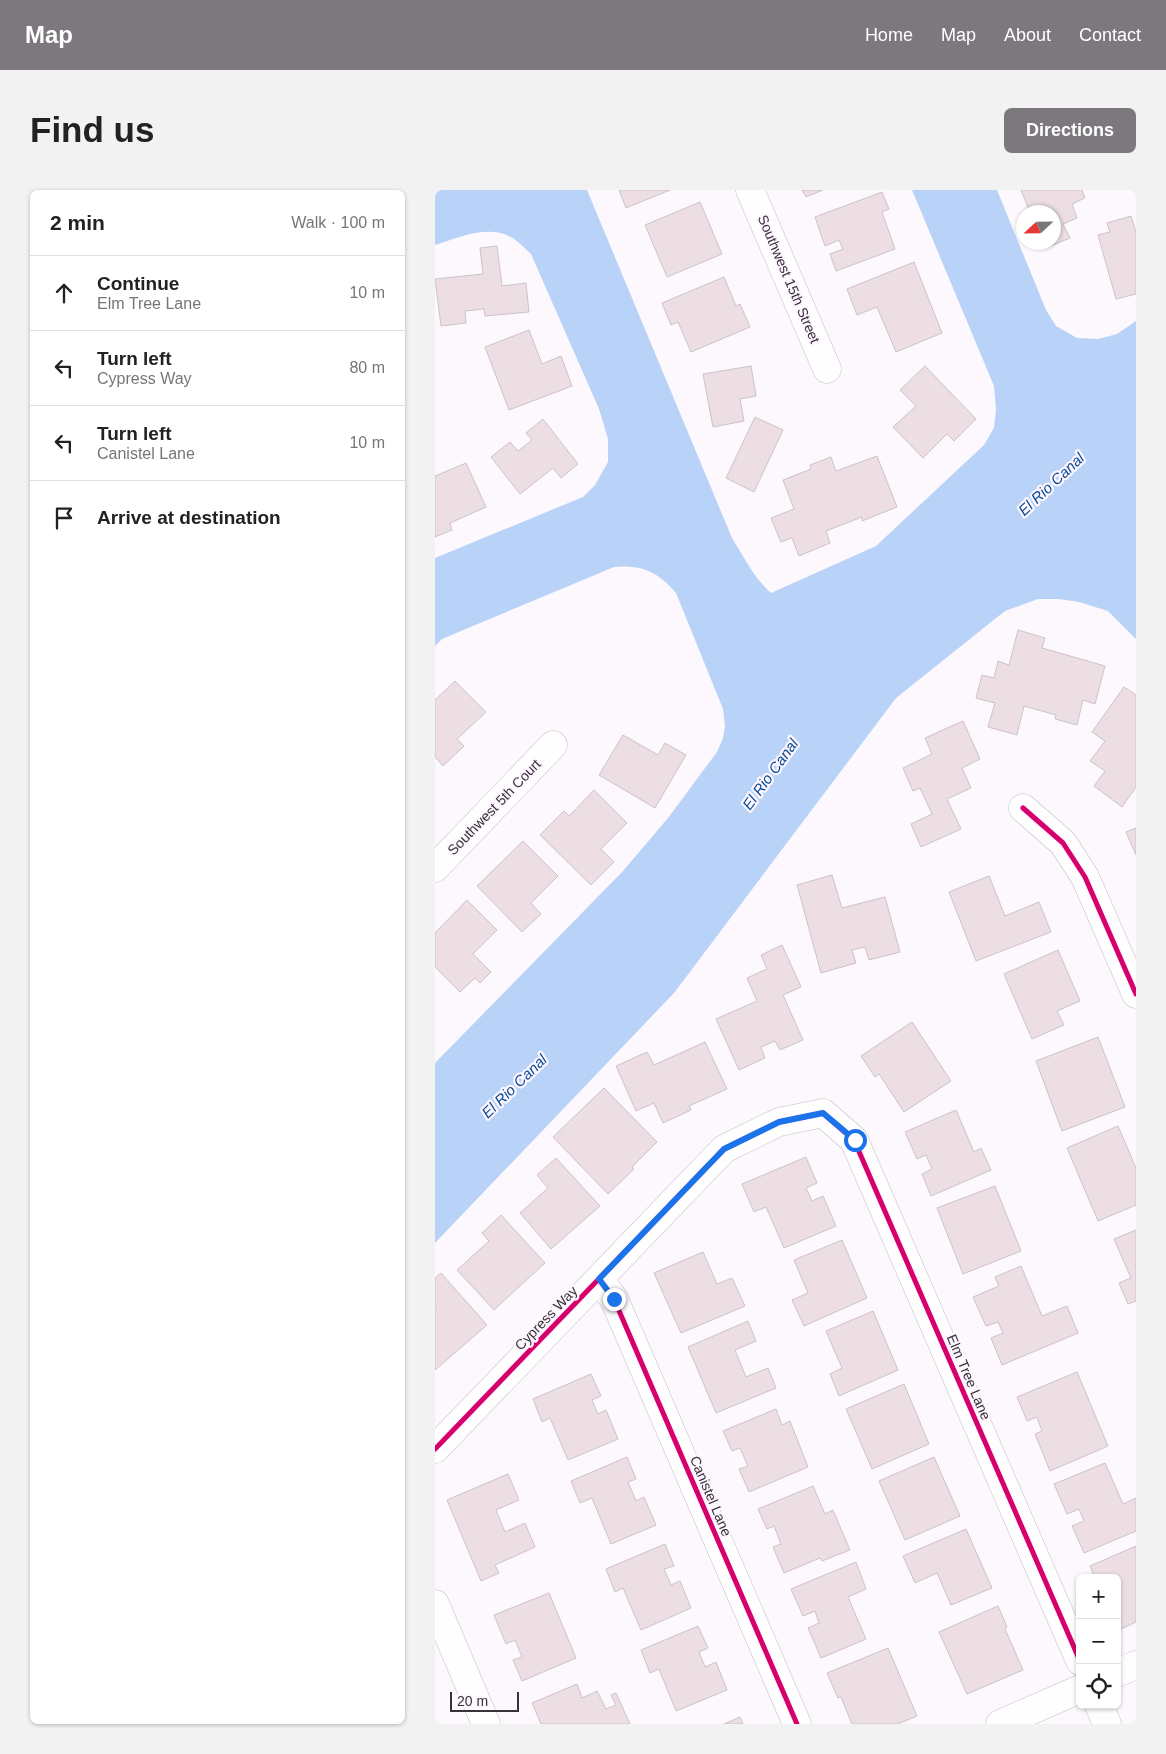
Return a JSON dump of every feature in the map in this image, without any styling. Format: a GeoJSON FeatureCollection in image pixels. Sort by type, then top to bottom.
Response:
{"type":"FeatureCollection","features":[{"type":"Feature","properties":{"kind":"street","name":"Southwest 15th Street"},"geometry":{"type":"LineString","coordinates":[[751,190],[827,369]]}},
{"type":"Feature","properties":{"kind":"street","name":"Southwest 5th Court"},"geometry":{"type":"LineString","coordinates":[[435,868],[553,745]]}},
{"type":"Feature","properties":{"kind":"street"},"geometry":{"type":"LineString","coordinates":[[1023,808],[1063,843],[1085,877],[1136,994]]}},
{"type":"Feature","properties":{"kind":"street","name":"Cypress Way"},"geometry":{"type":"LineString","coordinates":[[435,1449],[724,1149],[779,1122],[823,1113]]}},
{"type":"Feature","properties":{"kind":"street","name":"Elm Tree Lane"},"geometry":{"type":"LineString","coordinates":[[823,1113],[855,1140],[1076,1652]]}},
{"type":"Feature","properties":{"kind":"street","name":"Canistel Lane"},"geometry":{"type":"LineString","coordinates":[[599,1279],[614,1299],[797,1724]]}},
{"type":"Feature","properties":{"kind":"street"},"geometry":{"type":"LineString","coordinates":[[435,1604],[486,1724]]}},
{"type":"Feature","properties":{"kind":"street"},"geometry":{"type":"LineString","coordinates":[[1121,1671],[1136,1665]]}},
{"type":"Feature","properties":{"kind":"street"},"geometry":{"type":"LineString","coordinates":[[1000,1724],[1076,1691]]}},
{"type":"Feature","properties":{"kind":"street"},"geometry":{"type":"LineString","coordinates":[[1101,1709],[1107,1724]]}},
{"type":"Feature","properties":{"kind":"water","name":"El Rio Canal"},"geometry":{"type":"Polygon","coordinates":[[[435,190],[587,190],[732,538],[754,574],[771,593],[876,546],[984,445],[994,428],[996,409],[994,386],[912,190],[997,190],[1016,237],[1016,250],[1022,250],[1046,310],[1056,326],[1077,338],[1098,339],[1117,334],[1136,321],[1136,639],[1108,611],[1079,602],[1059,599],[1038,599],[1005,611],[896,698],[674,993],[435,1243],[435,1063],[623,871],[668,818],[717,752],[723,738],[725,726],[723,709],[676,593],[656,575],[641,568],[614,567],[442,639],[435,646],[435,558],[583,497],[595,485],[608,462],[608,439],[599,409],[531,254],[517,241],[497,232],[466,235],[435,245],[435,190]]]}},
{"type":"Feature","properties":{"kind":"building"},"geometry":{"type":"Polygon","coordinates":[[[619,190],[670,190],[626,208],[619,190]]]}},
{"type":"Feature","properties":{"kind":"building"},"geometry":{"type":"Polygon","coordinates":[[[802,190],[823,190],[806,197],[802,190]]]}},
{"type":"Feature","properties":{"kind":"building"},"geometry":{"type":"Polygon","coordinates":[[[1021,190],[1082,190],[1085,198],[1072,204],[1077,218],[1063,224],[1070,238],[1061,242],[1061,205],[1027,205],[1021,190]]]}},
{"type":"Feature","properties":{"kind":"building"},"geometry":{"type":"Polygon","coordinates":[[[882,192],[889,209],[882,212],[895,249],[836,271],[830,254],[843,249],[839,240],[825,246],[815,217],[882,192]]]}},
{"type":"Feature","properties":{"kind":"building"},"geometry":{"type":"Polygon","coordinates":[[[700,202],[722,254],[667,277],[645,225],[700,202]]]}},
{"type":"Feature","properties":{"kind":"building"},"geometry":{"type":"Polygon","coordinates":[[[1131,216],[1136,232],[1136,294],[1116,299],[1098,235],[1110,232],[1107,223],[1131,216]]]}},
{"type":"Feature","properties":{"kind":"building"},"geometry":{"type":"Polygon","coordinates":[[[497,246],[502,286],[526,283],[529,312],[485,316],[484,309],[465,311],[466,323],[441,326],[435,279],[483,274],[480,248],[497,246]]]}},
{"type":"Feature","properties":{"kind":"building"},"geometry":{"type":"Polygon","coordinates":[[[914,262],[942,333],[896,352],[877,307],[857,315],[847,289],[914,262]]]}},
{"type":"Feature","properties":{"kind":"building"},"geometry":{"type":"Polygon","coordinates":[[[724,277],[736,306],[740,304],[750,327],[691,352],[678,322],[671,325],[662,303],[724,277]]]}},
{"type":"Feature","properties":{"kind":"building"},"geometry":{"type":"Polygon","coordinates":[[[529,330],[542,364],[561,356],[572,386],[509,410],[485,347],[529,330]]]}},
{"type":"Feature","properties":{"kind":"building"},"geometry":{"type":"Polygon","coordinates":[[[751,366],[756,396],[740,399],[744,421],[713,427],[703,374],[751,366]]]}},
{"type":"Feature","properties":{"kind":"building"},"geometry":{"type":"Polygon","coordinates":[[[925,366],[976,419],[954,441],[947,434],[923,458],[893,427],[916,406],[900,390],[925,366]]]}},
{"type":"Feature","properties":{"kind":"building"},"geometry":{"type":"Polygon","coordinates":[[[755,417],[783,430],[754,492],[726,478],[755,417]]]}},
{"type":"Feature","properties":{"kind":"building"},"geometry":{"type":"Polygon","coordinates":[[[543,419],[578,464],[561,478],[553,468],[520,494],[491,457],[510,442],[518,451],[532,440],[526,433],[543,419]]]}},
{"type":"Feature","properties":{"kind":"building"},"geometry":{"type":"Polygon","coordinates":[[[877,456],[897,507],[862,521],[862,517],[826,531],[830,543],[799,556],[792,538],[781,542],[771,518],[794,509],[783,480],[811,469],[810,465],[831,457],[836,471],[877,456]]]}},
{"type":"Feature","properties":{"kind":"building"},"geometry":{"type":"Polygon","coordinates":[[[466,463],[486,507],[450,523],[452,530],[435,537],[435,476],[466,463]]]}},
{"type":"Feature","properties":{"kind":"building"},"geometry":{"type":"Polygon","coordinates":[[[1018,630],[1045,638],[1042,648],[1105,666],[1095,704],[1083,700],[1077,725],[1055,719],[1056,715],[1024,706],[1017,735],[988,727],[995,703],[976,698],[982,675],[994,678],[998,661],[1009,665],[1018,630]]]}},
{"type":"Feature","properties":{"kind":"building"},"geometry":{"type":"Polygon","coordinates":[[[455,681],[486,712],[457,739],[464,746],[443,766],[435,757],[435,700],[455,681]]]}},
{"type":"Feature","properties":{"kind":"building"},"geometry":{"type":"Polygon","coordinates":[[[1124,687],[1136,695],[1136,787],[1122,807],[1094,786],[1105,771],[1090,761],[1105,741],[1092,732],[1124,687]]]}},
{"type":"Feature","properties":{"kind":"building"},"geometry":{"type":"Polygon","coordinates":[[[963,721],[980,759],[962,768],[971,788],[947,799],[961,829],[921,847],[911,824],[932,814],[920,788],[913,791],[903,768],[932,754],[925,738],[963,721]]]}},
{"type":"Feature","properties":{"kind":"building"},"geometry":{"type":"Polygon","coordinates":[[[623,735],[658,755],[665,743],[686,755],[655,808],[599,775],[623,735]]]}},
{"type":"Feature","properties":{"kind":"building"},"geometry":{"type":"Polygon","coordinates":[[[594,790],[627,823],[601,849],[614,862],[591,885],[540,835],[564,811],[569,816],[594,790]]]}},
{"type":"Feature","properties":{"kind":"building"},"geometry":{"type":"Polygon","coordinates":[[[1136,828],[1136,855],[1126,832],[1136,828]]]}},
{"type":"Feature","properties":{"kind":"building"},"geometry":{"type":"Polygon","coordinates":[[[523,841],[558,876],[531,903],[541,914],[522,932],[477,886],[523,841]]]}},
{"type":"Feature","properties":{"kind":"building"},"geometry":{"type":"Polygon","coordinates":[[[832,875],[842,908],[885,897],[900,952],[869,960],[865,947],[852,950],[856,963],[821,973],[797,885],[832,875]]]}},
{"type":"Feature","properties":{"kind":"building"},"geometry":{"type":"Polygon","coordinates":[[[989,876],[1005,916],[1039,902],[1051,932],[976,961],[949,892],[989,876]]]}},
{"type":"Feature","properties":{"kind":"building"},"geometry":{"type":"Polygon","coordinates":[[[467,900],[497,930],[473,954],[491,972],[480,983],[475,978],[460,992],[435,967],[435,933],[467,900]]]}},
{"type":"Feature","properties":{"kind":"building"},"geometry":{"type":"Polygon","coordinates":[[[782,945],[801,987],[783,995],[803,1040],[780,1050],[775,1041],[761,1047],[765,1058],[739,1070],[716,1019],[757,1001],[747,978],[767,969],[761,955],[782,945]]]}},
{"type":"Feature","properties":{"kind":"building"},"geometry":{"type":"Polygon","coordinates":[[[1058,950],[1080,1001],[1057,1011],[1064,1025],[1032,1039],[1004,974],[1058,950]]]}},
{"type":"Feature","properties":{"kind":"building"},"geometry":{"type":"Polygon","coordinates":[[[912,1022],[951,1081],[904,1112],[879,1074],[875,1077],[861,1056],[912,1022]]]}},
{"type":"Feature","properties":{"kind":"building"},"geometry":{"type":"Polygon","coordinates":[[[1098,1037],[1125,1107],[1062,1131],[1036,1061],[1098,1037]]]}},
{"type":"Feature","properties":{"kind":"building"},"geometry":{"type":"Polygon","coordinates":[[[705,1042],[727,1089],[689,1106],[691,1110],[663,1123],[654,1103],[636,1111],[616,1066],[647,1052],[654,1065],[705,1042]]]}},
{"type":"Feature","properties":{"kind":"building"},"geometry":{"type":"Polygon","coordinates":[[[604,1088],[657,1142],[632,1167],[634,1169],[608,1194],[553,1137],[604,1088]]]}},
{"type":"Feature","properties":{"kind":"building"},"geometry":{"type":"Polygon","coordinates":[[[956,1110],[974,1152],[981,1148],[991,1170],[931,1196],[922,1174],[932,1169],[926,1155],[917,1159],[905,1132],[956,1110]]]}},
{"type":"Feature","properties":{"kind":"building"},"geometry":{"type":"Polygon","coordinates":[[[1118,1126],[1136,1168],[1136,1205],[1098,1221],[1067,1148],[1118,1126]]]}},
{"type":"Feature","properties":{"kind":"building"},"geometry":{"type":"Polygon","coordinates":[[[806,1157],[817,1183],[806,1188],[812,1201],[823,1196],[836,1226],[784,1248],[766,1207],[754,1212],[742,1184],[806,1157]]]}},
{"type":"Feature","properties":{"kind":"building"},"geometry":{"type":"Polygon","coordinates":[[[556,1158],[600,1206],[551,1249],[520,1213],[548,1188],[537,1175],[556,1158]]]}},
{"type":"Feature","properties":{"kind":"building"},"geometry":{"type":"Polygon","coordinates":[[[995,1186],[1021,1251],[963,1274],[937,1208],[995,1186]]]}},
{"type":"Feature","properties":{"kind":"building"},"geometry":{"type":"Polygon","coordinates":[[[501,1215],[545,1263],[494,1310],[457,1270],[489,1241],[482,1233],[501,1215]]]}},
{"type":"Feature","properties":{"kind":"building"},"geometry":{"type":"Polygon","coordinates":[[[1136,1230],[1136,1301],[1128,1304],[1119,1283],[1131,1278],[1114,1239],[1136,1230]]]}},
{"type":"Feature","properties":{"kind":"building"},"geometry":{"type":"Polygon","coordinates":[[[842,1240],[867,1298],[804,1326],[792,1300],[808,1293],[794,1260],[842,1240]]]}},
{"type":"Feature","properties":{"kind":"building"},"geometry":{"type":"Polygon","coordinates":[[[703,1252],[717,1284],[732,1278],[745,1306],[681,1333],[654,1273],[703,1252]]]}},
{"type":"Feature","properties":{"kind":"building"},"geometry":{"type":"Polygon","coordinates":[[[1021,1266],[1042,1316],[1067,1306],[1078,1333],[1002,1365],[991,1338],[1003,1333],[998,1322],[986,1326],[973,1297],[999,1286],[995,1277],[1021,1266]]]}},
{"type":"Feature","properties":{"kind":"building"},"geometry":{"type":"Polygon","coordinates":[[[441,1273],[487,1325],[435,1370],[435,1308],[437,1307],[435,1305],[435,1278],[441,1273]]]}},
{"type":"Feature","properties":{"kind":"building"},"geometry":{"type":"Polygon","coordinates":[[[873,1311],[898,1370],[839,1396],[830,1374],[842,1368],[826,1331],[873,1311]]]}},
{"type":"Feature","properties":{"kind":"building"},"geometry":{"type":"Polygon","coordinates":[[[748,1321],[756,1341],[735,1350],[746,1377],[768,1368],[776,1388],[716,1413],[688,1347],[748,1321]]]}},
{"type":"Feature","properties":{"kind":"building"},"geometry":{"type":"Polygon","coordinates":[[[1077,1372],[1108,1446],[1050,1471],[1035,1434],[1042,1431],[1037,1417],[1027,1421],[1017,1397],[1077,1372]]]}},
{"type":"Feature","properties":{"kind":"building"},"geometry":{"type":"Polygon","coordinates":[[[591,1374],[601,1396],[592,1400],[598,1414],[606,1410],[618,1439],[568,1460],[550,1418],[542,1422],[533,1399],[591,1374]]]}},
{"type":"Feature","properties":{"kind":"building"},"geometry":{"type":"Polygon","coordinates":[[[904,1384],[929,1444],[872,1469],[846,1409],[904,1384]]]}},
{"type":"Feature","properties":{"kind":"building"},"geometry":{"type":"Polygon","coordinates":[[[776,1409],[782,1425],[790,1421],[808,1467],[749,1492],[739,1469],[748,1466],[740,1448],[732,1451],[723,1431],[776,1409]]]}},
{"type":"Feature","properties":{"kind":"building"},"geometry":{"type":"Polygon","coordinates":[[[627,1457],[636,1479],[628,1482],[636,1501],[644,1497],[656,1525],[611,1544],[592,1498],[580,1503],[571,1481],[627,1457]]]}},
{"type":"Feature","properties":{"kind":"building"},"geometry":{"type":"Polygon","coordinates":[[[934,1457],[960,1516],[905,1540],[879,1481],[934,1457]]]}},
{"type":"Feature","properties":{"kind":"building"},"geometry":{"type":"Polygon","coordinates":[[[1105,1463],[1123,1504],[1136,1498],[1136,1531],[1084,1553],[1072,1526],[1084,1521],[1079,1509],[1067,1514],[1054,1484],[1105,1463]]]}},
{"type":"Feature","properties":{"kind":"building"},"geometry":{"type":"Polygon","coordinates":[[[508,1474],[519,1500],[496,1510],[505,1532],[525,1523],[535,1547],[495,1565],[499,1573],[481,1581],[447,1500],[508,1474]]]}},
{"type":"Feature","properties":{"kind":"building"},"geometry":{"type":"Polygon","coordinates":[[[813,1486],[825,1514],[833,1510],[850,1550],[822,1561],[820,1558],[784,1573],[773,1547],[781,1544],[774,1526],[767,1529],[758,1509],[813,1486]]]}},
{"type":"Feature","properties":{"kind":"building"},"geometry":{"type":"Polygon","coordinates":[[[966,1529],[992,1588],[951,1605],[937,1573],[915,1583],[903,1556],[966,1529]]]}},
{"type":"Feature","properties":{"kind":"building"},"geometry":{"type":"Polygon","coordinates":[[[665,1544],[674,1566],[664,1569],[671,1585],[680,1581],[691,1608],[641,1630],[623,1588],[615,1592],[606,1569],[665,1544]]]}},
{"type":"Feature","properties":{"kind":"building"},"geometry":{"type":"Polygon","coordinates":[[[1136,1546],[1136,1622],[1121,1629],[1121,1574],[1093,1574],[1090,1566],[1136,1546]]]}},
{"type":"Feature","properties":{"kind":"building"},"geometry":{"type":"Polygon","coordinates":[[[856,1562],[866,1589],[848,1597],[866,1639],[821,1658],[808,1628],[819,1623],[815,1611],[803,1616],[791,1589],[856,1562]]]}},
{"type":"Feature","properties":{"kind":"building"},"geometry":{"type":"Polygon","coordinates":[[[549,1593],[576,1658],[522,1681],[513,1660],[522,1657],[515,1640],[506,1644],[494,1615],[549,1593]]]}},
{"type":"Feature","properties":{"kind":"building"},"geometry":{"type":"Polygon","coordinates":[[[998,1606],[1007,1627],[1005,1629],[1023,1670],[967,1694],[939,1632],[998,1606]]]}},
{"type":"Feature","properties":{"kind":"building"},"geometry":{"type":"Polygon","coordinates":[[[698,1626],[708,1648],[699,1652],[705,1667],[716,1662],[727,1690],[676,1711],[659,1669],[650,1673],[641,1650],[698,1626]]]}},
{"type":"Feature","properties":{"kind":"building"},"geometry":{"type":"Polygon","coordinates":[[[888,1648],[917,1716],[898,1724],[852,1724],[841,1697],[838,1698],[827,1673],[888,1648]]]}},
{"type":"Feature","properties":{"kind":"building"},"geometry":{"type":"Polygon","coordinates":[[[577,1684],[582,1698],[597,1691],[606,1709],[616,1705],[611,1695],[616,1693],[630,1724],[541,1724],[532,1703],[577,1684]]]}},
{"type":"Feature","properties":{"kind":"building"},"geometry":{"type":"Polygon","coordinates":[[[740,1717],[743,1724],[724,1724],[740,1717]]]}},
{"type":"Feature","properties":{"kind":"cycle path"},"geometry":{"type":"LineString","coordinates":[[1023,808],[1063,843],[1085,877],[1136,994]]}},
{"type":"Feature","properties":{"kind":"cycle path"},"geometry":{"type":"LineString","coordinates":[[435,1449],[724,1149],[779,1122],[823,1113],[854,1140],[1076,1652]]}},
{"type":"Feature","properties":{"kind":"cycle path"},"geometry":{"type":"LineString","coordinates":[[599,1279],[614,1299],[797,1724]]}},
{"type":"Feature","properties":{"kind":"route"},"geometry":{"type":"LineString","coordinates":[[614,1299],[599,1279],[724,1149],[779,1122],[823,1113],[855,1140]]}}]}
